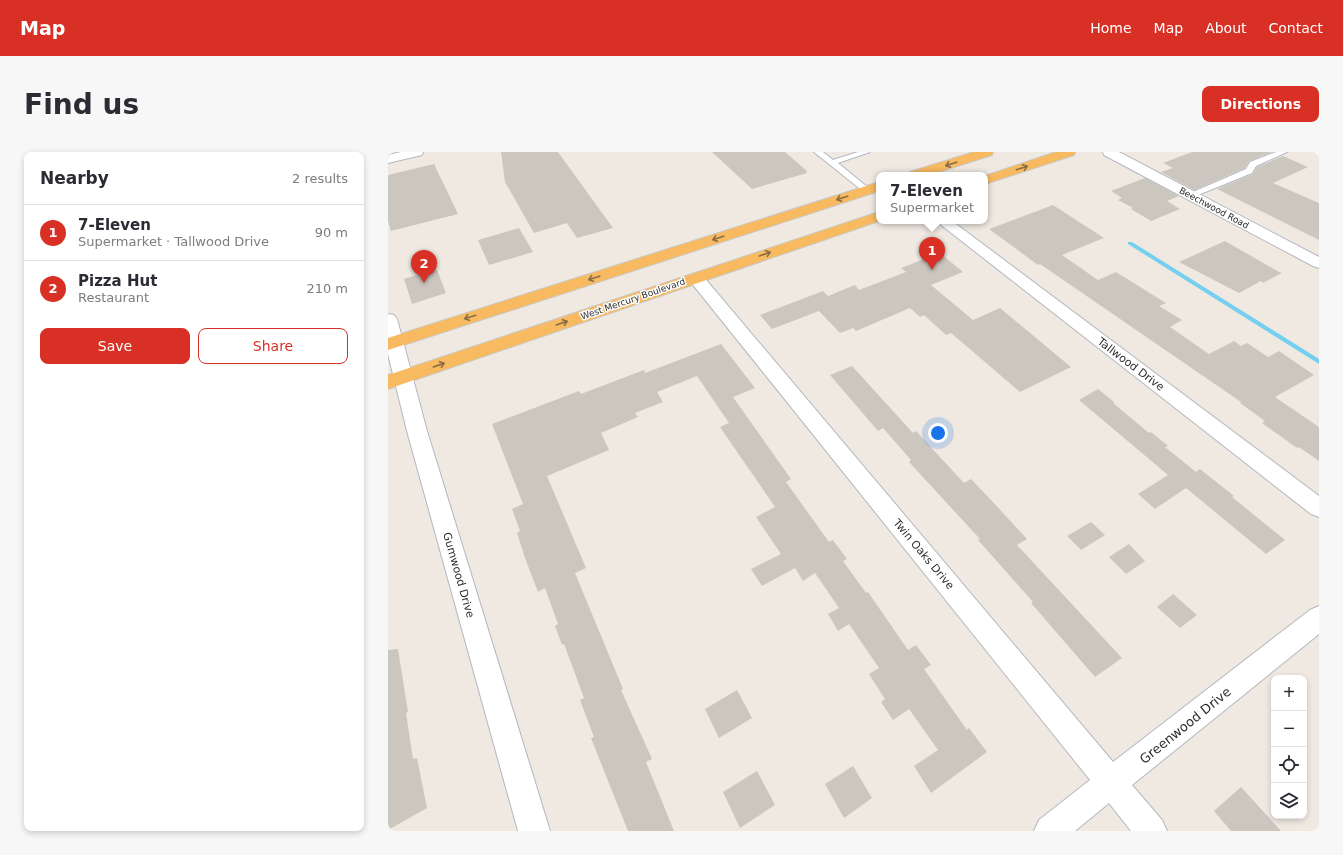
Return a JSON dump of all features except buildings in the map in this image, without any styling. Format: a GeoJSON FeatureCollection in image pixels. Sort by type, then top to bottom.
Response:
{"type":"FeatureCollection","features":[{"type":"Feature","properties":{"kind":"highway"},"geometry":{"type":"LineString","coordinates":[[924,172],[987,152]]}},
{"type":"Feature","properties":{"kind":"highway"},"geometry":{"type":"LineString","coordinates":[[988,179],[1069,152]]}},
{"type":"Feature","properties":{"kind":"highway"},"geometry":{"type":"LineString","coordinates":[[391,343],[873,188]]}},
{"type":"Feature","properties":{"kind":"highway","name":"West Mercury Boulevard"},"geometry":{"type":"LineString","coordinates":[[395,380],[876,217]]}},
{"type":"Feature","properties":{"kind":"street"},"geometry":{"type":"LineString","coordinates":[[388,159],[417,152]]}},
{"type":"Feature","properties":{"kind":"street","name":"Beechwood Road"},"geometry":{"type":"LineString","coordinates":[[1109,152],[1319,263]]}},
{"type":"Feature","properties":{"kind":"street","name":"Tallwood Drive"},"geometry":{"type":"LineString","coordinates":[[947,224],[1319,508]]}},
{"type":"Feature","properties":{"kind":"street","name":"Twin Oaks Drive"},"geometry":{"type":"LineString","coordinates":[[696,278],[1151,831]]}},
{"type":"Feature","properties":{"kind":"street","name":"Gumwood Drive"},"geometry":{"type":"LineString","coordinates":[[388,319],[395,380],[534,831]]}},
{"type":"Feature","properties":{"kind":"street","name":"Greenwood Drive"},"geometry":{"type":"LineString","coordinates":[[1050,831],[1319,618]]}},
{"type":"Feature","properties":{"kind":"lane"},"geometry":{"type":"LineString","coordinates":[[818,152],[831,163],[873,188]]}},
{"type":"Feature","properties":{"kind":"lane"},"geometry":{"type":"LineString","coordinates":[[831,163],[866,152]]}},
{"type":"Feature","properties":{"kind":"lane"},"geometry":{"type":"LineString","coordinates":[[1190,195],[1249,171],[1253,164],[1283,152]]}},
{"type":"Feature","properties":{"kind":"waterway"},"geometry":{"type":"LineString","coordinates":[[1130,243],[1319,362]]}},
{"type":"Feature","properties":{"kind":"place","name":"7-Eleven"},"geometry":{"type":"Point","coordinates":[932,270]}},
{"type":"Feature","properties":{"kind":"place","name":"Pizza Hut"},"geometry":{"type":"Point","coordinates":[424,283]}}]}
